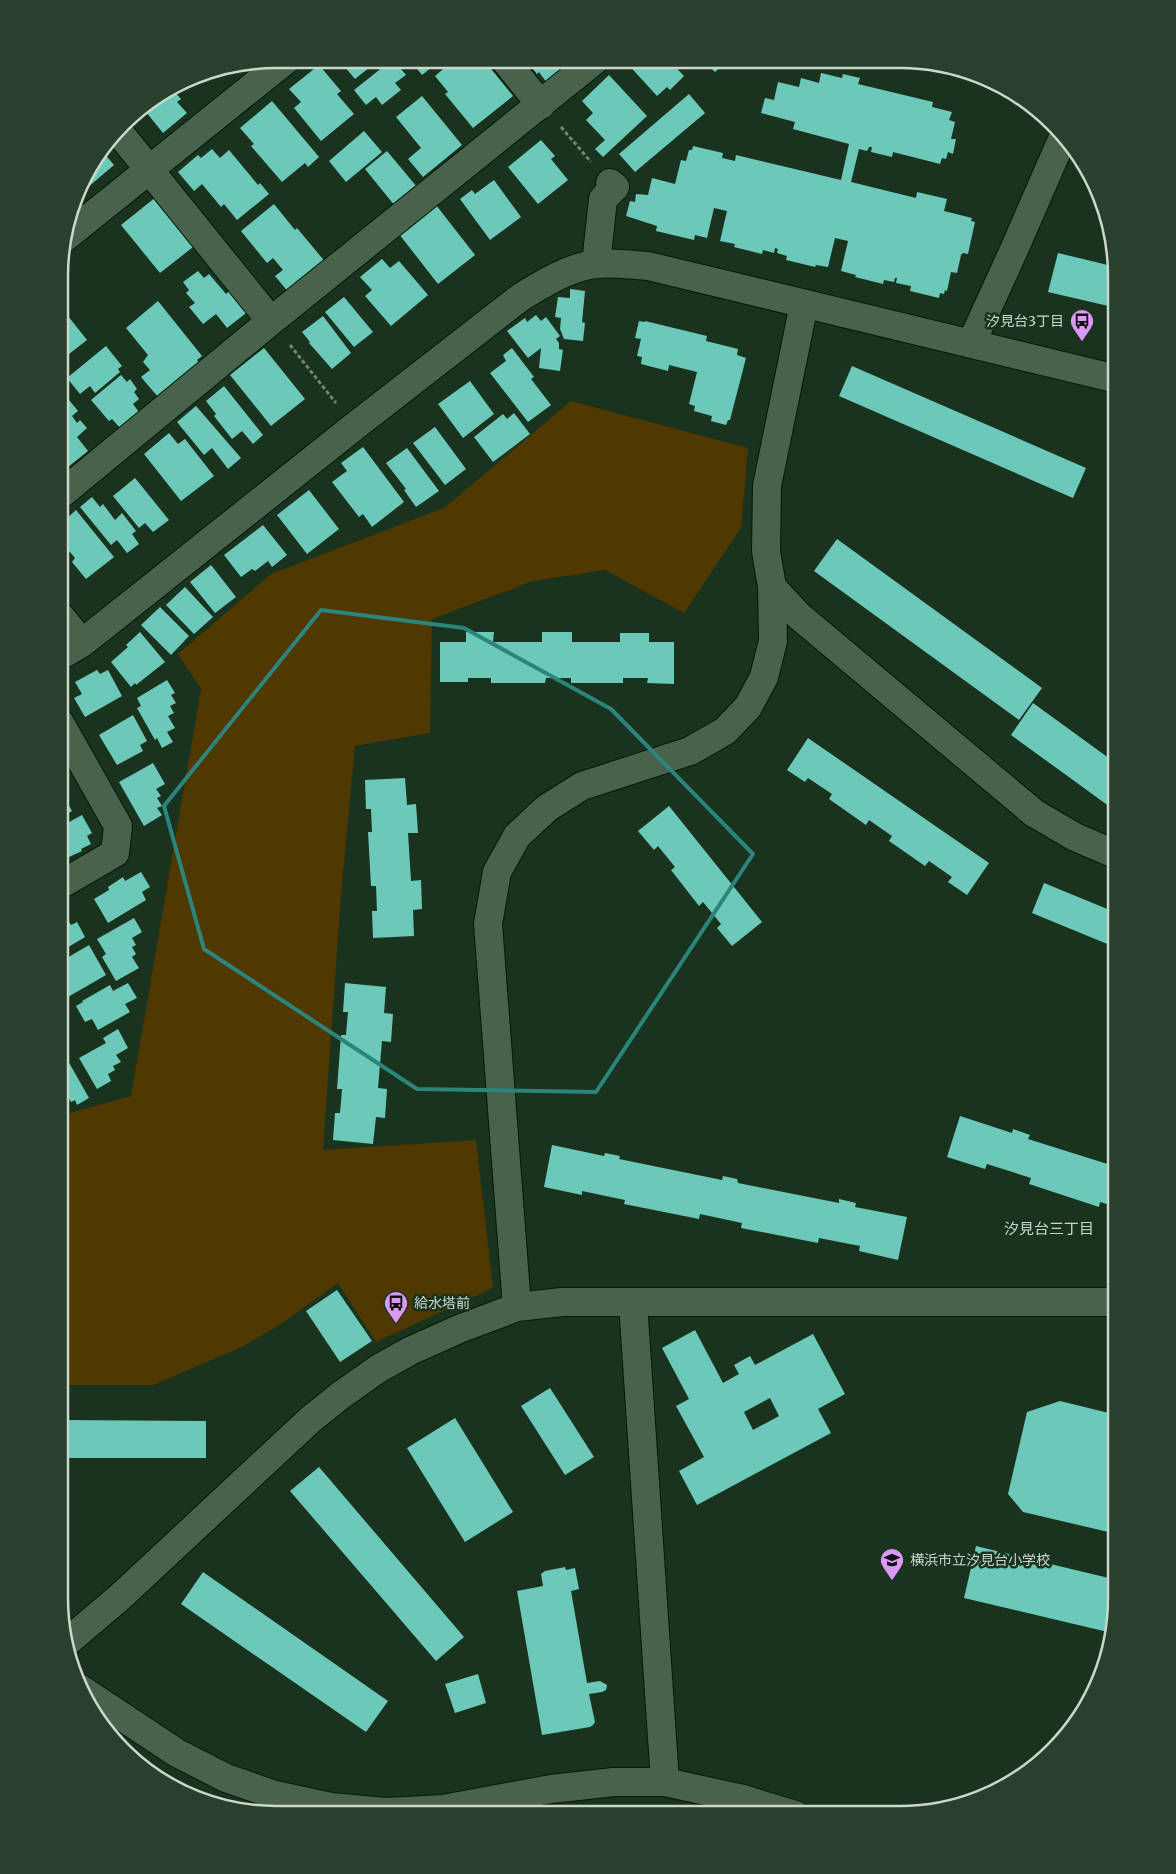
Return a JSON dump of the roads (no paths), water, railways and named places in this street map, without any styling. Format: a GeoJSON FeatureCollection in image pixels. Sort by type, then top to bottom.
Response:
{"type":"FeatureCollection","features":[{"type":"Feature","properties":{"kind":"street"},"geometry":{"type":"LineString","coordinates":[[73,231],[276,68]]}},
{"type":"Feature","properties":{"kind":"street"},"geometry":{"type":"LineString","coordinates":[[511,68],[541,105]]}},
{"type":"Feature","properties":{"kind":"street"},"geometry":{"type":"LineString","coordinates":[[68,488],[585,68]]}},
{"type":"Feature","properties":{"kind":"street"},"geometry":{"type":"LineString","coordinates":[[121,135],[272,321]]}},
{"type":"Feature","properties":{"kind":"street"},"geometry":{"type":"LineString","coordinates":[[970,344],[1061,143]]}},
{"type":"Feature","properties":{"kind":"street"},"geometry":{"type":"LineString","coordinates":[[596,264],[603,199],[615,187],[610,183]]}},
{"type":"Feature","properties":{"kind":"street"},"geometry":{"type":"LineString","coordinates":[[71,650],[521,298],[547,281],[567,272],[596,264],[648,266],[1108,377]]}},
{"type":"Feature","properties":{"kind":"street"},"geometry":{"type":"LineString","coordinates":[[517,1307],[488,924],[497,872],[517,836],[547,808],[582,786],[690,751],[725,731],[748,707],[764,677],[773,642],[772,587],[766,551],[767,486],[804,304]]}},
{"type":"Feature","properties":{"kind":"street"},"geometry":{"type":"LineString","coordinates":[[772,587],[799,616],[1034,813],[1075,837],[1108,852]]}},
{"type":"Feature","properties":{"kind":"street"},"geometry":{"type":"LineString","coordinates":[[68,737],[118,826],[114,853],[68,880]]}},
{"type":"Feature","properties":{"kind":"street"},"geometry":{"type":"LineString","coordinates":[[72,1638],[120,1596],[311,1419],[341,1395],[378,1369],[410,1351],[459,1329],[517,1307],[562,1302],[1108,1302]]}},
{"type":"Feature","properties":{"kind":"street"},"geometry":{"type":"LineString","coordinates":[[633,1303],[665,1782]]}},
{"type":"Feature","properties":{"kind":"street"},"geometry":{"type":"LineString","coordinates":[[92,1697],[177,1753],[226,1778],[275,1795],[327,1806]]}},
{"type":"Feature","properties":{"kind":"street"},"geometry":{"type":"LineString","coordinates":[[459,1806],[551,1789],[614,1782],[665,1782],[743,1799],[766,1806]]}},
{"type":"Feature","properties":{"kind":"place","name":"汐見台3丁目"},"geometry":{"type":"Point","coordinates":[1082,342]}},
{"type":"Feature","properties":{"kind":"place","name":"給水塔前"},"geometry":{"type":"Point","coordinates":[396,1324]}},
{"type":"Feature","properties":{"kind":"place","name":"横浜市立汐見台小学校"},"geometry":{"type":"Point","coordinates":[892,1581]}},
{"type":"Feature","properties":{"kind":"district","name":"汐見台三丁目"},"geometry":{"type":"Point","coordinates":[1049,1229]}}]}
